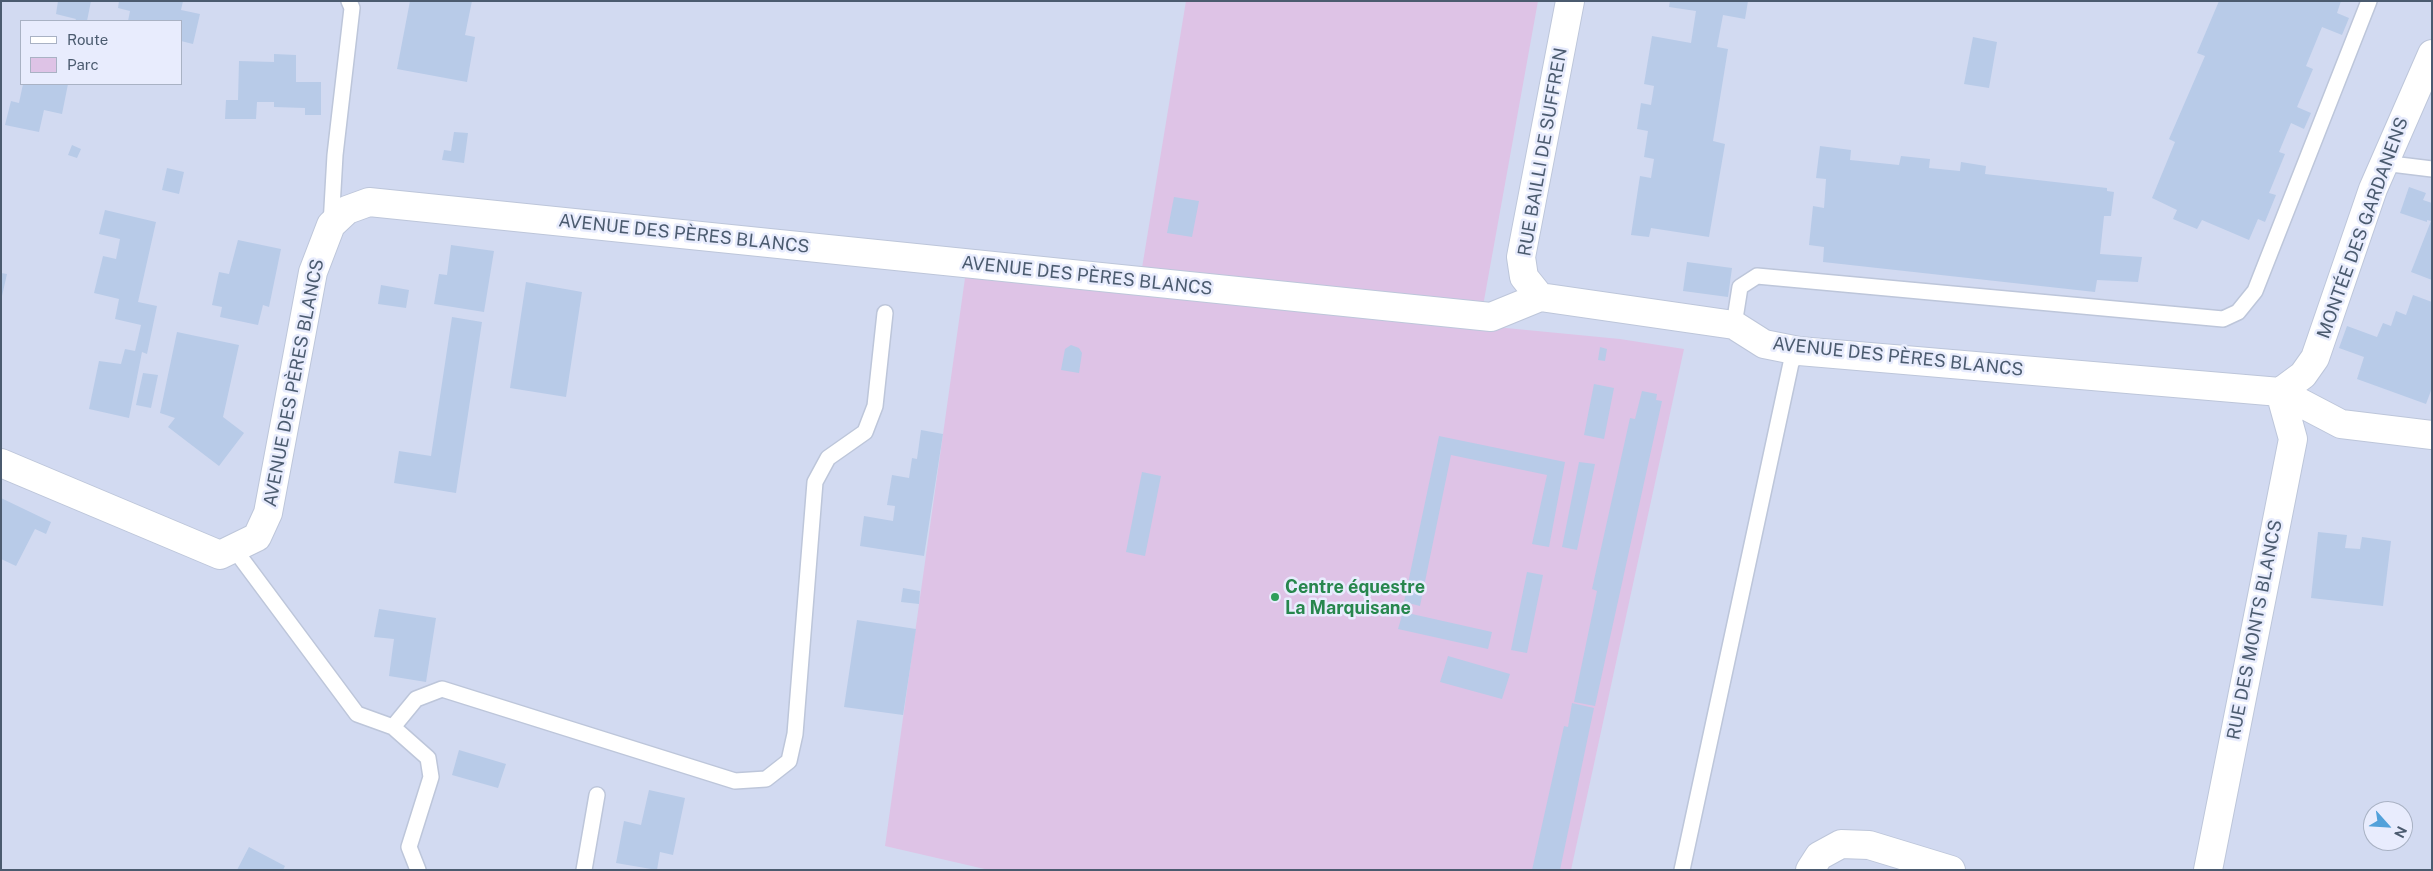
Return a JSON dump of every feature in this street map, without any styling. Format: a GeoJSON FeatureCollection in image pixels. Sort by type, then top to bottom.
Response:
{"type":"FeatureCollection","features":[{"type":"Feature","properties":{"kind":"street","name":"RUE BAILLI DE SUFFREN"},"geometry":{"type":"LineString","coordinates":[[1540,297],[1524,277],[1521,257],[1570,1]]}},
{"type":"Feature","properties":{"kind":"street","name":"MONTÉE DES GARDANENS"},"geometry":{"type":"LineString","coordinates":[[2280,392],[2303,375],[2315,358],[2383,163],[2432,54]]}},
{"type":"Feature","properties":{"kind":"street","name":"AVENUE DES PÈRES BLANCS"},"geometry":{"type":"LineString","coordinates":[[1,463],[220,556],[257,538],[268,513],[313,272],[331,225],[346,210],[369,202],[1492,317],[1540,297],[1734,325],[1764,344],[1799,351],[2280,392],[2341,424],[2432,435]]}},
{"type":"Feature","properties":{"kind":"street","name":"RUE DES MONTS BLANCS"},"geometry":{"type":"LineString","coordinates":[[2208,870],[2293,438],[2280,392]]}},
{"type":"Feature","properties":{"kind":"street"},"geometry":{"type":"LineString","coordinates":[[1810,870],[1819,856],[1841,844],[1869,845],[1951,870]]}},
{"type":"Feature","properties":{"kind":"lane"},"geometry":{"type":"LineString","coordinates":[[331,225],[335,156],[352,8],[349,1]]}},
{"type":"Feature","properties":{"kind":"lane"},"geometry":{"type":"LineString","coordinates":[[1734,325],[1740,287],[1757,276],[2223,319],[2238,312],[2255,291],[2368,1]]}},
{"type":"Feature","properties":{"kind":"lane"},"geometry":{"type":"LineString","coordinates":[[2383,163],[2432,169]]}},
{"type":"Feature","properties":{"kind":"lane"},"geometry":{"type":"LineString","coordinates":[[394,727],[416,699],[442,689],[735,780],[766,779],[789,761],[795,734],[815,482],[828,458],[865,432],[875,406],[885,313]]}},
{"type":"Feature","properties":{"kind":"lane"},"geometry":{"type":"LineString","coordinates":[[1682,870],[1792,363],[1799,351]]}},
{"type":"Feature","properties":{"kind":"lane"},"geometry":{"type":"LineString","coordinates":[[235,550],[356,714],[394,727],[428,758],[431,776],[409,847],[418,870]]}},
{"type":"Feature","properties":{"kind":"lane"},"geometry":{"type":"LineString","coordinates":[[584,870],[597,795]]}},
{"type":"Feature","properties":{"kind":"shaded area"},"geometry":{"type":"Polygon","coordinates":[[[1,1],[2432,1],[2432,870],[1,870],[1,1]]]}},
{"type":"Feature","properties":{"kind":"green space"},"geometry":{"type":"Polygon","coordinates":[[[1186,1],[1538,1],[1483,306],[1141,274],[1186,1]]]}},
{"type":"Feature","properties":{"kind":"green space","name":"Centre équestre La Marquisane"},"geometry":{"type":"Polygon","coordinates":[[[966,271],[1620,339],[1684,349],[1571,870],[989,870],[885,846],[966,271]]]}},
{"type":"Feature","properties":{"kind":"building"},"geometry":{"type":"Polygon","coordinates":[[[58,1],[91,1],[87,20],[76,20],[56,14],[58,1]]]}},
{"type":"Feature","properties":{"kind":"building"},"geometry":{"type":"Polygon","coordinates":[[[119,1],[183,1],[181,10],[200,14],[193,44],[182,41],[182,20],[128,20],[130,11],[118,8],[119,1]]]}},
{"type":"Feature","properties":{"kind":"building"},"geometry":{"type":"Polygon","coordinates":[[[410,1],[472,1],[465,35],[475,37],[467,82],[397,69],[410,1]]]}},
{"type":"Feature","properties":{"kind":"building"},"geometry":{"type":"Polygon","coordinates":[[[1670,1],[1748,1],[1745,19],[1723,15],[1717,47],[1728,49],[1713,141],[1725,144],[1709,237],[1651,228],[1649,237],[1631,235],[1640,176],[1651,178],[1654,159],[1644,157],[1648,131],[1637,129],[1641,103],[1651,105],[1654,86],[1644,84],[1652,36],[1691,43],[1696,11],[1669,7],[1670,1]]]}},
{"type":"Feature","properties":{"kind":"building"},"geometry":{"type":"Polygon","coordinates":[[[2219,1],[2341,1],[2337,13],[2349,18],[2342,35],[2322,27],[2306,66],[2313,69],[2297,107],[2311,113],[2304,129],[2291,123],[2279,152],[2285,154],[2269,193],[2276,195],[2265,222],[2258,219],[2249,240],[2202,220],[2197,229],[2173,219],[2177,210],[2152,198],[2175,142],[2169,139],[2205,56],[2197,53],[2219,1]]]}},
{"type":"Feature","properties":{"kind":"building"},"geometry":{"type":"Polygon","coordinates":[[[1973,37],[1997,42],[1989,88],[1964,84],[1973,37]]]}},
{"type":"Feature","properties":{"kind":"building"},"geometry":{"type":"Polygon","coordinates":[[[274,54],[296,55],[296,82],[321,82],[321,115],[305,115],[305,108],[274,107],[274,102],[257,102],[256,119],[225,119],[226,100],[238,100],[239,61],[274,62],[274,54]]]}},
{"type":"Feature","properties":{"kind":"building"},"geometry":{"type":"Polygon","coordinates":[[[23,85],[68,85],[62,114],[44,110],[39,132],[5,125],[11,101],[19,103],[23,85]]]}},
{"type":"Feature","properties":{"kind":"building"},"geometry":{"type":"Polygon","coordinates":[[[454,132],[468,133],[464,163],[442,160],[444,150],[451,151],[454,132]]]}},
{"type":"Feature","properties":{"kind":"building"},"geometry":{"type":"Polygon","coordinates":[[[72,145],[81,149],[77,158],[68,155],[72,145]]]}},
{"type":"Feature","properties":{"kind":"building"},"geometry":{"type":"Polygon","coordinates":[[[1820,146],[1851,150],[1850,160],[1899,165],[1901,156],[1930,159],[1929,168],[1960,171],[1961,162],[1986,166],[1985,174],[2107,188],[2107,191],[2114,192],[2111,216],[2104,216],[2100,254],[2142,257],[2138,282],[2097,280],[2095,292],[1823,262],[1824,247],[1809,245],[1813,206],[1824,208],[1826,179],[1816,178],[1820,146]]]}},
{"type":"Feature","properties":{"kind":"building"},"geometry":{"type":"Polygon","coordinates":[[[167,168],[184,172],[179,194],[162,190],[167,168]]]}},
{"type":"Feature","properties":{"kind":"building"},"geometry":{"type":"Polygon","coordinates":[[[2409,187],[2426,193],[2423,200],[2432,203],[2432,280],[2411,272],[2431,221],[2427,220],[2427,222],[2400,213],[2409,187]]]}},
{"type":"Feature","properties":{"kind":"building"},"geometry":{"type":"Polygon","coordinates":[[[1174,197],[1199,201],[1192,237],[1167,233],[1174,197]]]}},
{"type":"Feature","properties":{"kind":"building"},"geometry":{"type":"Polygon","coordinates":[[[105,210],[156,222],[138,302],[157,306],[147,354],[142,352],[129,418],[89,409],[99,361],[121,364],[125,349],[135,351],[141,325],[115,319],[119,299],[94,293],[103,256],[116,259],[120,239],[99,234],[105,210]]]}},
{"type":"Feature","properties":{"kind":"building"},"geometry":{"type":"Polygon","coordinates":[[[238,240],[281,249],[269,307],[263,305],[258,325],[220,317],[222,307],[212,305],[219,272],[229,274],[238,240]]]}},
{"type":"Feature","properties":{"kind":"building"},"geometry":{"type":"Polygon","coordinates":[[[451,245],[494,251],[484,312],[434,304],[439,274],[447,275],[451,245]]]}},
{"type":"Feature","properties":{"kind":"building"},"geometry":{"type":"Polygon","coordinates":[[[1687,262],[1732,268],[1728,297],[1683,291],[1687,262]]]}},
{"type":"Feature","properties":{"kind":"building"},"geometry":{"type":"Polygon","coordinates":[[[1,273],[7,274],[2,296],[1,296],[1,273]]]}},
{"type":"Feature","properties":{"kind":"building"},"geometry":{"type":"Polygon","coordinates":[[[526,282],[582,292],[566,397],[510,388],[526,282]]]}},
{"type":"Feature","properties":{"kind":"building"},"geometry":{"type":"Polygon","coordinates":[[[381,285],[409,290],[406,308],[378,304],[381,285]]]}},
{"type":"Feature","properties":{"kind":"building"},"geometry":{"type":"Polygon","coordinates":[[[2413,295],[2432,302],[2432,388],[2426,404],[2357,379],[2364,357],[2339,348],[2347,326],[2377,337],[2383,323],[2391,326],[2396,311],[2406,315],[2413,295]]]}},
{"type":"Feature","properties":{"kind":"building"},"geometry":{"type":"Polygon","coordinates":[[[452,317],[482,322],[456,493],[394,483],[399,451],[431,456],[452,317]]]}},
{"type":"Feature","properties":{"kind":"building"},"geometry":{"type":"Polygon","coordinates":[[[177,332],[239,345],[223,417],[244,433],[219,466],[168,427],[175,418],[160,413],[177,332]]]}},
{"type":"Feature","properties":{"kind":"building"},"geometry":{"type":"Polygon","coordinates":[[[1071,345],[1079,348],[1082,353],[1079,373],[1061,370],[1065,349],[1071,345]]]}},
{"type":"Feature","properties":{"kind":"building"},"geometry":{"type":"Polygon","coordinates":[[[1600,347],[1607,349],[1605,361],[1598,360],[1600,347]]]}},
{"type":"Feature","properties":{"kind":"building"},"geometry":{"type":"Polygon","coordinates":[[[143,373],[158,375],[151,408],[136,405],[143,373]]]}},
{"type":"Feature","properties":{"kind":"building"},"geometry":{"type":"Polygon","coordinates":[[[1594,384],[1614,388],[1604,439],[1584,435],[1594,384]]]}},
{"type":"Feature","properties":{"kind":"building"},"geometry":{"type":"Polygon","coordinates":[[[1642,391],[1657,394],[1656,400],[1662,401],[1595,706],[1574,702],[1597,591],[1592,589],[1630,418],[1635,419],[1642,391]]]}},
{"type":"Feature","properties":{"kind":"building"},"geometry":{"type":"Polygon","coordinates":[[[921,430],[943,434],[924,556],[860,546],[864,516],[893,521],[895,506],[887,505],[892,475],[909,478],[912,458],[917,459],[921,430]]]}},
{"type":"Feature","properties":{"kind":"building"},"geometry":{"type":"Polygon","coordinates":[[[1439,436],[1565,462],[1549,547],[1532,544],[1547,475],[1451,455],[1420,606],[1404,602],[1439,436]]]}},
{"type":"Feature","properties":{"kind":"building"},"geometry":{"type":"Polygon","coordinates":[[[1579,462],[1595,464],[1577,550],[1562,547],[1579,462]]]}},
{"type":"Feature","properties":{"kind":"building"},"geometry":{"type":"Polygon","coordinates":[[[1142,472],[1161,476],[1145,556],[1126,552],[1142,472]]]}},
{"type":"Feature","properties":{"kind":"building"},"geometry":{"type":"Polygon","coordinates":[[[1,498],[51,522],[46,534],[35,529],[16,566],[1,559],[1,498]]]}},
{"type":"Feature","properties":{"kind":"building"},"geometry":{"type":"Polygon","coordinates":[[[2318,532],[2347,535],[2345,548],[2360,549],[2362,537],[2391,541],[2383,606],[2311,598],[2318,532]]]}},
{"type":"Feature","properties":{"kind":"building"},"geometry":{"type":"Polygon","coordinates":[[[1527,572],[1543,575],[1527,653],[1511,650],[1527,572]]]}},
{"type":"Feature","properties":{"kind":"building"},"geometry":{"type":"Polygon","coordinates":[[[903,588],[920,591],[919,604],[901,602],[903,588]]]}},
{"type":"Feature","properties":{"kind":"building"},"geometry":{"type":"Polygon","coordinates":[[[379,609],[436,618],[426,682],[389,676],[394,639],[374,637],[379,609]]]}},
{"type":"Feature","properties":{"kind":"building"},"geometry":{"type":"Polygon","coordinates":[[[1403,612],[1492,632],[1488,649],[1398,629],[1403,612]]]}},
{"type":"Feature","properties":{"kind":"building"},"geometry":{"type":"Polygon","coordinates":[[[857,620],[916,629],[903,715],[844,707],[857,620]]]}},
{"type":"Feature","properties":{"kind":"building"},"geometry":{"type":"Polygon","coordinates":[[[1448,656],[1510,674],[1502,699],[1440,682],[1448,656]]]}},
{"type":"Feature","properties":{"kind":"building"},"geometry":{"type":"Polygon","coordinates":[[[1572,703],[1594,708],[1560,870],[1532,870],[1564,726],[1568,727],[1572,703]]]}},
{"type":"Feature","properties":{"kind":"building"},"geometry":{"type":"Polygon","coordinates":[[[459,750],[506,764],[498,788],[452,775],[459,750]]]}},
{"type":"Feature","properties":{"kind":"building"},"geometry":{"type":"Polygon","coordinates":[[[649,790],[685,798],[673,855],[660,852],[657,870],[616,863],[624,821],[641,825],[649,790]]]}},
{"type":"Feature","properties":{"kind":"building"},"geometry":{"type":"Polygon","coordinates":[[[249,847],[285,866],[283,870],[237,870],[249,847]]]}},
{"type":"Feature","properties":{"kind":"place","name":"Centre équestre La Marquisane"},"geometry":{"type":"Point","coordinates":[1275,597]}}]}
